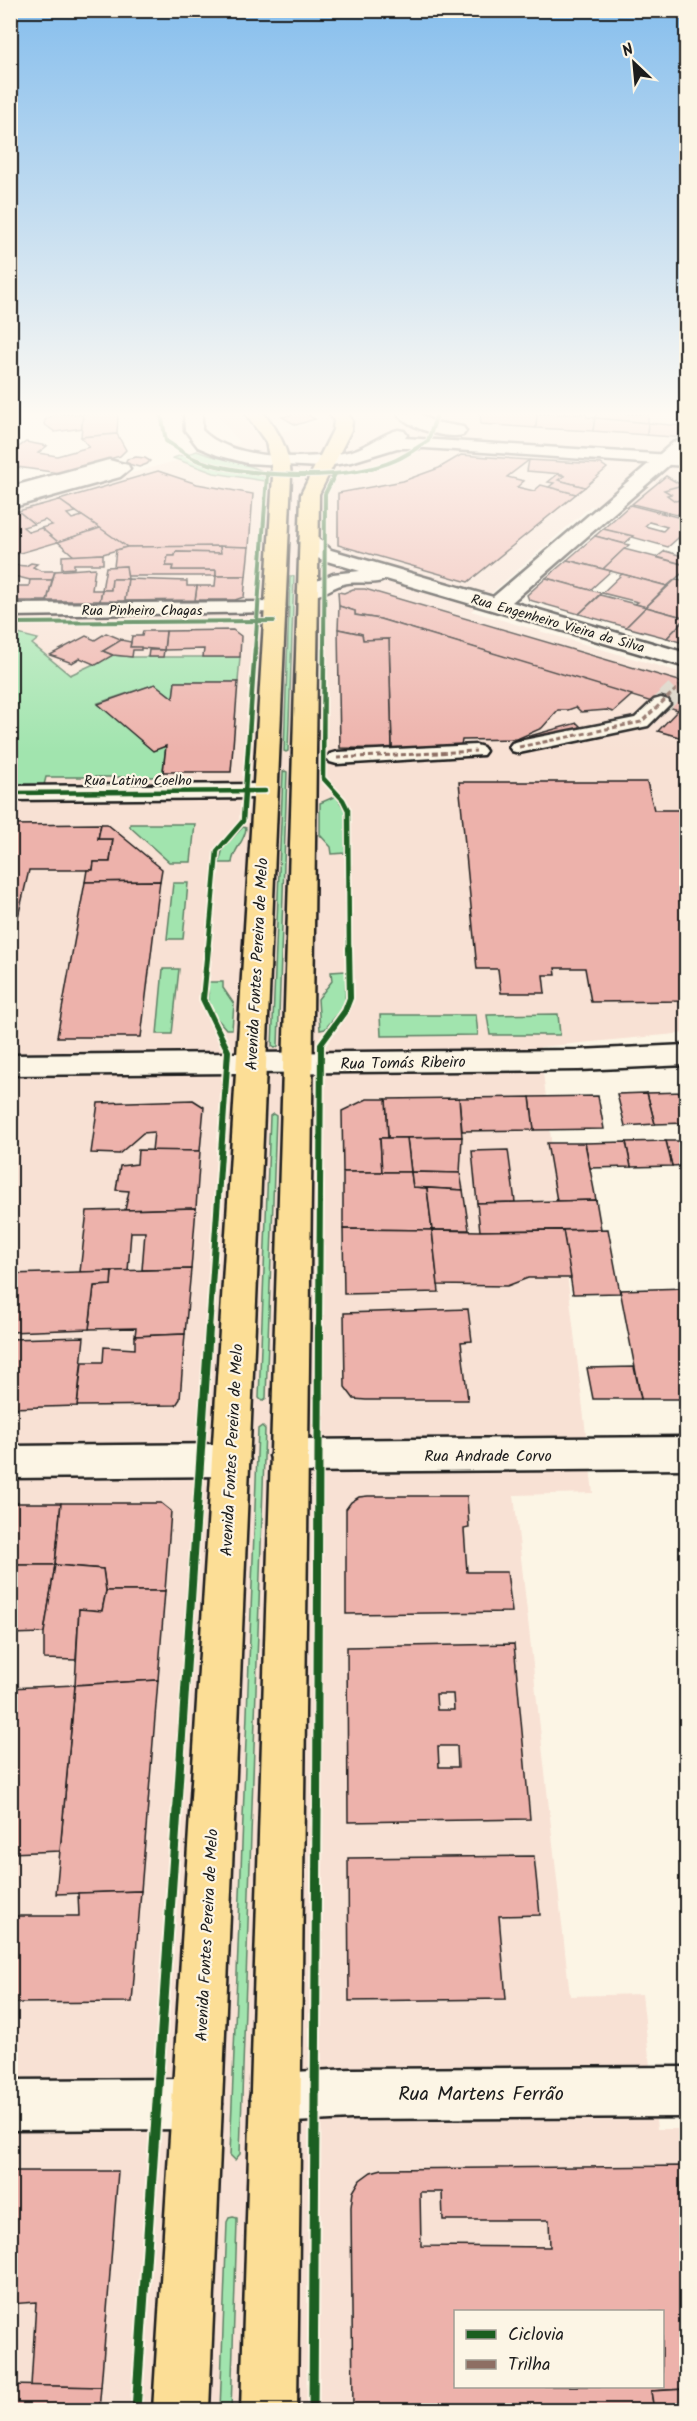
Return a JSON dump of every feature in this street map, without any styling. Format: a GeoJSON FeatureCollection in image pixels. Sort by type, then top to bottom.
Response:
{"type":"FeatureCollection","features":[{"type":"Feature","properties":{"kind":"main road","name":"Avenida Fontes Pereira de Melo"},"geometry":{"type":"LineString","coordinates":[[181,2410],[279,527]]}},
{"type":"Feature","properties":{"kind":"main road"},"geometry":{"type":"LineString","coordinates":[[269,2410],[309,527]]}},
{"type":"Feature","properties":{"kind":"street"},"geometry":{"type":"LineString","coordinates":[[496,605],[588,527]]}},
{"type":"Feature","properties":{"kind":"street","name":"Rua Engenheiro Vieira da Silva"},"geometry":{"type":"LineString","coordinates":[[309,541],[324,554],[687,660]]}},
{"type":"Feature","properties":{"kind":"street","name":"Rua Engenheiro Vieira da Silva"},"geometry":{"type":"LineString","coordinates":[[308,592],[340,578],[395,576]]}},
{"type":"Feature","properties":{"kind":"street"},"geometry":{"type":"LineString","coordinates":[[470,598],[489,581]]}},
{"type":"Feature","properties":{"kind":"street","name":"Rua Pinheiro Chagas"},"geometry":{"type":"LineString","coordinates":[[10,610],[275,615]]}},
{"type":"Feature","properties":{"kind":"street","name":"Rua Pinheiro Chagas"},"geometry":{"type":"LineString","coordinates":[[10,623],[275,615]]}},
{"type":"Feature","properties":{"kind":"street"},"geometry":{"type":"LineString","coordinates":[[519,747],[641,722],[661,704]]}},
{"type":"Feature","properties":{"kind":"street"},"geometry":{"type":"LineString","coordinates":[[337,758],[476,751]]}},
{"type":"Feature","properties":{"kind":"street","name":"Rua Latino Coelho"},"geometry":{"type":"LineString","coordinates":[[10,793],[265,791]]}},
{"type":"Feature","properties":{"kind":"street","name":"Rua Tomás Ribeiro"},"geometry":{"type":"LineString","coordinates":[[10,1065],[579,1060],[687,1055]]}},
{"type":"Feature","properties":{"kind":"street","name":"Rua Andrade Corvo"},"geometry":{"type":"LineString","coordinates":[[289,1456],[687,1453]]}},
{"type":"Feature","properties":{"kind":"street"},"geometry":{"type":"LineString","coordinates":[[10,1462],[231,1460]]}},
{"type":"Feature","properties":{"kind":"street","name":"Rua Martens Ferrão"},"geometry":{"type":"LineString","coordinates":[[275,2098],[351,2094],[687,2091]]}},
{"type":"Feature","properties":{"kind":"street"},"geometry":{"type":"LineString","coordinates":[[10,2105],[197,2104]]}},
{"type":"Feature","properties":{"kind":"shaded area"},"geometry":{"type":"Polygon","coordinates":[[[11,527],[567,527],[471,611],[686,674],[686,1033],[540,1047],[593,1493],[514,1495],[570,1996],[642,1994],[657,2129],[686,2129],[686,2410],[11,2410],[11,527]]]}},
{"type":"Feature","properties":{"kind":"green space"},"geometry":{"type":"Polygon","coordinates":[[[290,576],[294,576],[288,751],[286,752],[284,751],[290,576]]]}},
{"type":"Feature","properties":{"kind":"green space"},"geometry":{"type":"Polygon","coordinates":[[[10,632],[38,639],[32,644],[70,675],[113,655],[240,657],[238,682],[175,682],[173,698],[155,684],[98,703],[153,750],[166,746],[162,777],[46,777],[44,785],[106,785],[105,788],[11,789],[10,632]]]}},
{"type":"Feature","properties":{"kind":"green space"},"geometry":{"type":"Polygon","coordinates":[[[283,772],[287,772],[278,1046],[275,1048],[272,1046],[283,772]]]}},
{"type":"Feature","properties":{"kind":"green space"},"geometry":{"type":"Polygon","coordinates":[[[336,796],[345,810],[345,853],[332,854],[331,847],[320,835],[320,803],[336,796]]]}},
{"type":"Feature","properties":{"kind":"green space"},"geometry":{"type":"Polygon","coordinates":[[[130,824],[195,824],[191,862],[169,862],[130,827],[130,824]]]}},
{"type":"Feature","properties":{"kind":"green space"},"geometry":{"type":"Polygon","coordinates":[[[243,827],[246,828],[244,837],[234,854],[232,863],[219,863],[223,848],[243,827]]]}},
{"type":"Feature","properties":{"kind":"green space"},"geometry":{"type":"Polygon","coordinates":[[[173,883],[188,883],[183,939],[167,939],[173,883]]]}},
{"type":"Feature","properties":{"kind":"green space"},"geometry":{"type":"Polygon","coordinates":[[[163,969],[179,969],[172,1034],[157,1034],[163,969]]]}},
{"type":"Feature","properties":{"kind":"green space"},"geometry":{"type":"Polygon","coordinates":[[[346,971],[345,1005],[325,1029],[320,1030],[318,999],[332,981],[331,972],[346,971]]]}},
{"type":"Feature","properties":{"kind":"green space"},"geometry":{"type":"Polygon","coordinates":[[[208,982],[223,982],[223,988],[234,1004],[232,1029],[226,1029],[209,1009],[208,982]]]}},
{"type":"Feature","properties":{"kind":"green space"},"geometry":{"type":"Polygon","coordinates":[[[558,1014],[560,1035],[490,1035],[487,1015],[558,1014]]]}},
{"type":"Feature","properties":{"kind":"green space"},"geometry":{"type":"Polygon","coordinates":[[[380,1015],[476,1015],[478,1035],[381,1036],[380,1015]]]}},
{"type":"Feature","properties":{"kind":"green space"},"geometry":{"type":"Polygon","coordinates":[[[273,1114],[276,1116],[266,1398],[262,1401],[259,1398],[270,1116],[273,1114]]]}},
{"type":"Feature","properties":{"kind":"green space"},"geometry":{"type":"Polygon","coordinates":[[[262,1426],[265,1429],[240,2154],[235,2160],[230,2155],[258,1429],[262,1426]]]}},
{"type":"Feature","properties":{"kind":"green space"},"geometry":{"type":"Polygon","coordinates":[[[233,2217],[237,2218],[237,2222],[231,2410],[220,2410],[227,2222],[233,2217]]]}},
{"type":"Feature","properties":{"kind":"building"},"geometry":{"type":"Polygon","coordinates":[[[10,527],[23,527],[29,532],[41,528],[58,542],[17,554],[10,549],[10,527]]]}},
{"type":"Feature","properties":{"kind":"building"},"geometry":{"type":"Polygon","coordinates":[[[98,527],[251,527],[249,547],[127,547],[98,527]]]}},
{"type":"Feature","properties":{"kind":"building"},"geometry":{"type":"Polygon","coordinates":[[[98,527],[100,528],[58,542],[41,528],[98,527]]]}},
{"type":"Feature","properties":{"kind":"building"},"geometry":{"type":"Polygon","coordinates":[[[338,527],[536,527],[468,582],[338,545],[338,527]]]}},
{"type":"Feature","properties":{"kind":"building"},"geometry":{"type":"Polygon","coordinates":[[[605,527],[649,527],[663,531],[667,527],[686,527],[686,531],[668,547],[603,529],[605,527]]]}},
{"type":"Feature","properties":{"kind":"building"},"geometry":{"type":"Polygon","coordinates":[[[100,528],[127,547],[103,554],[74,556],[58,542],[100,528]]]}},
{"type":"Feature","properties":{"kind":"building"},"geometry":{"type":"Polygon","coordinates":[[[603,529],[633,536],[624,544],[595,536],[603,529]]]}},
{"type":"Feature","properties":{"kind":"building"},"geometry":{"type":"Polygon","coordinates":[[[595,536],[629,545],[603,569],[567,560],[595,536]]]}},
{"type":"Feature","properties":{"kind":"building"},"geometry":{"type":"Polygon","coordinates":[[[220,546],[221,553],[176,552],[175,556],[168,556],[166,566],[173,566],[172,570],[216,570],[216,576],[127,576],[126,566],[114,567],[116,550],[127,547],[220,546]]]}},
{"type":"Feature","properties":{"kind":"building"},"geometry":{"type":"Polygon","coordinates":[[[220,546],[249,547],[246,576],[216,576],[216,570],[172,570],[173,566],[166,566],[168,556],[175,556],[176,552],[221,553],[220,546]]]}},
{"type":"Feature","properties":{"kind":"building"},"geometry":{"type":"Polygon","coordinates":[[[624,549],[686,565],[686,570],[667,586],[603,569],[624,549]]]}},
{"type":"Feature","properties":{"kind":"building"},"geometry":{"type":"Polygon","coordinates":[[[665,551],[686,557],[686,565],[657,557],[665,551]]]}},
{"type":"Feature","properties":{"kind":"building"},"geometry":{"type":"Polygon","coordinates":[[[103,554],[103,564],[74,564],[74,568],[62,569],[62,556],[103,554]]]}},
{"type":"Feature","properties":{"kind":"building"},"geometry":{"type":"Polygon","coordinates":[[[567,560],[611,571],[590,590],[546,578],[567,560]]]}},
{"type":"Feature","properties":{"kind":"building"},"geometry":{"type":"Polygon","coordinates":[[[10,562],[14,565],[26,566],[31,563],[37,564],[33,567],[41,571],[55,571],[52,580],[30,580],[10,575],[10,562]]]}},
{"type":"Feature","properties":{"kind":"building"},"geometry":{"type":"Polygon","coordinates":[[[126,566],[128,579],[112,579],[111,590],[102,590],[106,567],[126,566]]]}},
{"type":"Feature","properties":{"kind":"building"},"geometry":{"type":"Polygon","coordinates":[[[95,568],[92,590],[102,590],[100,601],[47,601],[55,571],[95,568]]]}},
{"type":"Feature","properties":{"kind":"building"},"geometry":{"type":"Polygon","coordinates":[[[622,574],[667,586],[646,607],[635,604],[638,602],[602,593],[622,574]]]}},
{"type":"Feature","properties":{"kind":"building"},"geometry":{"type":"Polygon","coordinates":[[[216,576],[246,576],[244,597],[235,600],[195,600],[197,586],[215,586],[216,576]]]}},
{"type":"Feature","properties":{"kind":"building"},"geometry":{"type":"Polygon","coordinates":[[[546,578],[601,593],[579,614],[529,600],[527,595],[546,578]]]}},
{"type":"Feature","properties":{"kind":"building"},"geometry":{"type":"Polygon","coordinates":[[[112,579],[128,579],[125,601],[100,601],[102,590],[111,590],[112,579]]]}},
{"type":"Feature","properties":{"kind":"building"},"geometry":{"type":"Polygon","coordinates":[[[128,579],[187,581],[187,586],[197,586],[195,600],[125,601],[128,579]]]}},
{"type":"Feature","properties":{"kind":"building"},"geometry":{"type":"Polygon","coordinates":[[[676,579],[686,582],[686,618],[646,607],[676,579]]]}},
{"type":"Feature","properties":{"kind":"building"},"geometry":{"type":"Polygon","coordinates":[[[30,580],[52,580],[47,601],[10,601],[10,586],[29,586],[30,580]]]}},
{"type":"Feature","properties":{"kind":"building"},"geometry":{"type":"Polygon","coordinates":[[[353,589],[365,589],[686,683],[686,700],[678,710],[380,619],[355,615],[355,611],[339,606],[338,592],[344,593],[353,589]]]}},
{"type":"Feature","properties":{"kind":"building"},"geometry":{"type":"Polygon","coordinates":[[[600,595],[646,607],[626,627],[579,614],[600,595]]]}},
{"type":"Feature","properties":{"kind":"building"},"geometry":{"type":"Polygon","coordinates":[[[339,606],[355,611],[355,615],[380,619],[632,695],[613,712],[607,710],[581,712],[576,707],[558,710],[542,728],[517,739],[462,740],[461,745],[439,749],[392,749],[389,639],[363,640],[362,634],[338,629],[339,606]]]}},
{"type":"Feature","properties":{"kind":"building"},"geometry":{"type":"Polygon","coordinates":[[[646,607],[686,618],[667,638],[626,627],[646,607]]]}},
{"type":"Feature","properties":{"kind":"building"},"geometry":{"type":"Polygon","coordinates":[[[686,618],[686,644],[667,638],[686,618]]]}},
{"type":"Feature","properties":{"kind":"building"},"geometry":{"type":"Polygon","coordinates":[[[338,629],[362,634],[363,640],[389,639],[392,749],[340,748],[338,629]]]}},
{"type":"Feature","properties":{"kind":"building"},"geometry":{"type":"Polygon","coordinates":[[[233,630],[241,636],[240,657],[203,657],[204,649],[164,650],[166,631],[233,630]]]}},
{"type":"Feature","properties":{"kind":"building"},"geometry":{"type":"Polygon","coordinates":[[[143,631],[166,631],[164,650],[130,647],[132,636],[142,636],[143,631]]]}},
{"type":"Feature","properties":{"kind":"building"},"geometry":{"type":"Polygon","coordinates":[[[106,633],[123,640],[103,651],[113,655],[96,665],[80,658],[72,663],[50,655],[86,636],[95,640],[106,633]]]}},
{"type":"Feature","properties":{"kind":"building"},"geometry":{"type":"Polygon","coordinates":[[[121,640],[131,642],[130,647],[141,647],[141,650],[133,650],[132,657],[113,655],[103,651],[121,640]]]}},
{"type":"Feature","properties":{"kind":"building"},"geometry":{"type":"Polygon","coordinates":[[[149,650],[164,650],[163,657],[148,657],[149,650]]]}},
{"type":"Feature","properties":{"kind":"building"},"geometry":{"type":"Polygon","coordinates":[[[175,682],[238,682],[231,772],[163,772],[166,746],[153,751],[98,704],[155,684],[173,698],[175,682]]]}},
{"type":"Feature","properties":{"kind":"building"},"geometry":{"type":"Polygon","coordinates":[[[686,700],[686,739],[658,731],[678,710],[686,700]]]}},
{"type":"Feature","properties":{"kind":"building"},"geometry":{"type":"Polygon","coordinates":[[[577,723],[587,733],[519,747],[515,740],[577,723]]]}},
{"type":"Feature","properties":{"kind":"building"},"geometry":{"type":"Polygon","coordinates":[[[459,782],[647,782],[654,810],[686,810],[686,1001],[591,1002],[585,968],[555,968],[556,975],[543,975],[545,993],[501,993],[498,969],[477,969],[459,782]]]}},
{"type":"Feature","properties":{"kind":"building"},"geometry":{"type":"Polygon","coordinates":[[[101,824],[98,839],[113,839],[110,862],[94,862],[93,870],[29,870],[10,951],[10,825],[101,824]]]}},
{"type":"Feature","properties":{"kind":"building"},"geometry":{"type":"Polygon","coordinates":[[[101,824],[107,824],[162,869],[160,881],[85,882],[87,870],[93,870],[94,862],[110,862],[113,839],[98,839],[101,824]]]}},
{"type":"Feature","properties":{"kind":"building"},"geometry":{"type":"Polygon","coordinates":[[[160,881],[141,1037],[57,1037],[85,882],[160,881]]]}},
{"type":"Feature","properties":{"kind":"building"},"geometry":{"type":"Polygon","coordinates":[[[685,1092],[686,1123],[655,1124],[647,1093],[685,1092]]]}},
{"type":"Feature","properties":{"kind":"building"},"geometry":{"type":"Polygon","coordinates":[[[647,1093],[655,1124],[625,1126],[617,1094],[647,1093]]]}},
{"type":"Feature","properties":{"kind":"building"},"geometry":{"type":"Polygon","coordinates":[[[598,1096],[604,1129],[534,1130],[530,1097],[598,1096]]]}},
{"type":"Feature","properties":{"kind":"building"},"geometry":{"type":"Polygon","coordinates":[[[530,1097],[534,1130],[462,1131],[459,1098],[530,1097]]]}},
{"type":"Feature","properties":{"kind":"building"},"geometry":{"type":"Polygon","coordinates":[[[459,1098],[462,1137],[388,1138],[386,1099],[459,1098]]]}},
{"type":"Feature","properties":{"kind":"building"},"geometry":{"type":"Polygon","coordinates":[[[367,1099],[386,1099],[388,1138],[380,1138],[382,1172],[343,1172],[342,1111],[367,1099]]]}},
{"type":"Feature","properties":{"kind":"building"},"geometry":{"type":"Polygon","coordinates":[[[193,1100],[204,1107],[200,1151],[152,1151],[154,1132],[143,1133],[119,1154],[91,1153],[98,1103],[193,1100]]]}},
{"type":"Feature","properties":{"kind":"building"},"geometry":{"type":"Polygon","coordinates":[[[462,1137],[460,1173],[411,1172],[407,1138],[462,1137]]]}},
{"type":"Feature","properties":{"kind":"building"},"geometry":{"type":"Polygon","coordinates":[[[380,1138],[407,1138],[411,1172],[382,1172],[380,1138]]]}},
{"type":"Feature","properties":{"kind":"building"},"geometry":{"type":"Polygon","coordinates":[[[666,1141],[686,1141],[686,1165],[672,1166],[666,1141]]]}},
{"type":"Feature","properties":{"kind":"building"},"geometry":{"type":"Polygon","coordinates":[[[666,1141],[672,1166],[631,1167],[626,1142],[666,1141]]]}},
{"type":"Feature","properties":{"kind":"building"},"geometry":{"type":"Polygon","coordinates":[[[626,1142],[631,1167],[590,1168],[585,1143],[626,1142]]]}},
{"type":"Feature","properties":{"kind":"building"},"geometry":{"type":"Polygon","coordinates":[[[547,1143],[585,1143],[596,1200],[557,1201],[547,1143]]]}},
{"type":"Feature","properties":{"kind":"building"},"geometry":{"type":"Polygon","coordinates":[[[138,1150],[200,1151],[196,1208],[125,1210],[129,1191],[116,1190],[120,1166],[137,1164],[138,1150]]]}},
{"type":"Feature","properties":{"kind":"building"},"geometry":{"type":"Polygon","coordinates":[[[508,1150],[515,1202],[477,1203],[472,1151],[508,1150]]]}},
{"type":"Feature","properties":{"kind":"building"},"geometry":{"type":"Polygon","coordinates":[[[343,1172],[411,1172],[413,1187],[427,1188],[432,1230],[343,1229],[343,1172]]]}},
{"type":"Feature","properties":{"kind":"building"},"geometry":{"type":"Polygon","coordinates":[[[411,1172],[460,1173],[463,1190],[413,1187],[411,1172]]]}},
{"type":"Feature","properties":{"kind":"building"},"geometry":{"type":"Polygon","coordinates":[[[427,1188],[463,1190],[469,1230],[432,1230],[427,1188]]]}},
{"type":"Feature","properties":{"kind":"building"},"geometry":{"type":"Polygon","coordinates":[[[596,1200],[601,1229],[480,1231],[477,1203],[596,1200]]]}},
{"type":"Feature","properties":{"kind":"building"},"geometry":{"type":"Polygon","coordinates":[[[196,1208],[191,1269],[142,1270],[145,1232],[131,1232],[128,1271],[80,1272],[87,1211],[196,1208]]]}},
{"type":"Feature","properties":{"kind":"building"},"geometry":{"type":"Polygon","coordinates":[[[343,1229],[432,1230],[439,1292],[344,1294],[343,1229]]]}},
{"type":"Feature","properties":{"kind":"building"},"geometry":{"type":"Polygon","coordinates":[[[608,1229],[620,1293],[573,1294],[563,1230],[608,1229]]]}},
{"type":"Feature","properties":{"kind":"building"},"geometry":{"type":"Polygon","coordinates":[[[432,1230],[563,1230],[571,1278],[528,1278],[507,1286],[438,1285],[432,1230]]]}},
{"type":"Feature","properties":{"kind":"building"},"geometry":{"type":"Polygon","coordinates":[[[191,1269],[185,1334],[135,1336],[136,1328],[89,1329],[94,1286],[111,1285],[112,1271],[191,1269]]]}},
{"type":"Feature","properties":{"kind":"building"},"geometry":{"type":"Polygon","coordinates":[[[112,1271],[111,1285],[94,1286],[89,1329],[10,1332],[10,1274],[112,1271]]]}},
{"type":"Feature","properties":{"kind":"building"},"geometry":{"type":"Polygon","coordinates":[[[686,1288],[686,1399],[641,1399],[620,1290],[686,1288]]]}},
{"type":"Feature","properties":{"kind":"building"},"geometry":{"type":"Polygon","coordinates":[[[468,1309],[472,1341],[461,1342],[468,1400],[354,1399],[345,1387],[344,1313],[468,1309]]]}},
{"type":"Feature","properties":{"kind":"building"},"geometry":{"type":"Polygon","coordinates":[[[185,1334],[180,1399],[176,1405],[77,1406],[82,1362],[103,1362],[104,1347],[135,1349],[135,1336],[185,1334]]]}},
{"type":"Feature","properties":{"kind":"building"},"geometry":{"type":"Polygon","coordinates":[[[84,1337],[77,1406],[10,1408],[10,1339],[84,1337]]]}},
{"type":"Feature","properties":{"kind":"building"},"geometry":{"type":"Polygon","coordinates":[[[634,1367],[641,1399],[593,1399],[587,1368],[634,1367]]]}},
{"type":"Feature","properties":{"kind":"building"},"geometry":{"type":"Polygon","coordinates":[[[368,1496],[467,1496],[469,1528],[464,1529],[467,1572],[507,1572],[512,1612],[346,1614],[346,1509],[351,1502],[359,1497],[368,1496]]]}},
{"type":"Feature","properties":{"kind":"building"},"geometry":{"type":"Polygon","coordinates":[[[10,1503],[61,1503],[55,1565],[10,1565],[10,1503]]]}},
{"type":"Feature","properties":{"kind":"building"},"geometry":{"type":"Polygon","coordinates":[[[61,1503],[161,1503],[171,1511],[165,1591],[106,1591],[103,1569],[55,1565],[61,1503]]]}},
{"type":"Feature","properties":{"kind":"building"},"geometry":{"type":"Polygon","coordinates":[[[10,1565],[55,1565],[44,1633],[10,1634],[10,1565]]]}},
{"type":"Feature","properties":{"kind":"building"},"geometry":{"type":"Polygon","coordinates":[[[55,1565],[103,1569],[106,1591],[102,1611],[79,1609],[76,1660],[44,1659],[44,1633],[55,1565]]]}},
{"type":"Feature","properties":{"kind":"building"},"geometry":{"type":"Polygon","coordinates":[[[106,1591],[165,1591],[158,1680],[75,1685],[79,1609],[102,1611],[106,1591]]]}},
{"type":"Feature","properties":{"kind":"building"},"geometry":{"type":"Polygon","coordinates":[[[514,1644],[530,1819],[348,1822],[347,1647],[514,1644]],[[436,1694],[437,1710],[454,1710],[453,1694],[436,1694]],[[438,1746],[439,1767],[458,1767],[457,1746],[438,1746]]]}},
{"type":"Feature","properties":{"kind":"building"},"geometry":{"type":"Polygon","coordinates":[[[158,1680],[141,1891],[56,1894],[75,1685],[158,1680]]]}},
{"type":"Feature","properties":{"kind":"building"},"geometry":{"type":"Polygon","coordinates":[[[75,1685],[60,1851],[10,1853],[10,1688],[75,1685]]]}},
{"type":"Feature","properties":{"kind":"building"},"geometry":{"type":"Polygon","coordinates":[[[534,1856],[540,1915],[499,1916],[506,1999],[349,2001],[348,1858],[534,1856]]]}},
{"type":"Feature","properties":{"kind":"building"},"geometry":{"type":"Polygon","coordinates":[[[141,1891],[132,2002],[10,2003],[10,1916],[79,1916],[78,1893],[141,1891]]]}},
{"type":"Feature","properties":{"kind":"building"},"geometry":{"type":"Polygon","coordinates":[[[686,2166],[686,2360],[682,2360],[686,2389],[651,2391],[654,2410],[353,2410],[351,2207],[353,2192],[360,2180],[371,2172],[382,2169],[686,2166]],[[420,2192],[421,2246],[550,2247],[549,2220],[443,2220],[442,2192],[420,2192]]]}},
{"type":"Feature","properties":{"kind":"building"},"geometry":{"type":"Polygon","coordinates":[[[10,2171],[118,2171],[101,2387],[31,2386],[36,2302],[10,2304],[10,2171]]]}},
{"type":"Feature","properties":{"kind":"building"},"geometry":{"type":"Polygon","coordinates":[[[682,2360],[686,2360],[686,2389],[682,2360]]]}},
{"type":"Feature","properties":{"kind":"building"},"geometry":{"type":"Polygon","coordinates":[[[10,2385],[101,2387],[99,2410],[10,2410],[10,2385]]]}},
{"type":"Feature","properties":{"kind":"building"},"geometry":{"type":"Polygon","coordinates":[[[686,2389],[686,2410],[654,2410],[651,2391],[686,2389]]]}},
{"type":"Feature","properties":{"kind":"tunnel"},"geometry":{"type":"LineString","coordinates":[[661,704],[684,682]]}},
{"type":"Feature","properties":{"kind":"marked path"},"geometry":{"type":"LineString","coordinates":[[519,747],[641,722],[684,682]]}},
{"type":"Feature","properties":{"kind":"marked path"},"geometry":{"type":"LineString","coordinates":[[337,758],[476,751]]}},
{"type":"Feature","properties":{"kind":"cycle path"},"geometry":{"type":"LineString","coordinates":[[136,2410],[228,1051],[223,1036],[203,999],[217,851],[243,821],[263,527]]}},
{"type":"Feature","properties":{"kind":"cycle path"},"geometry":{"type":"LineString","coordinates":[[313,2410],[321,1044],[345,1011],[350,998],[348,810],[343,800],[323,778],[325,527]]}},
{"type":"Feature","properties":{"kind":"cycle path"},"geometry":{"type":"LineString","coordinates":[[10,623],[274,621]]}},
{"type":"Feature","properties":{"kind":"cycle path"},"geometry":{"type":"LineString","coordinates":[[10,793],[265,791]]}}]}
